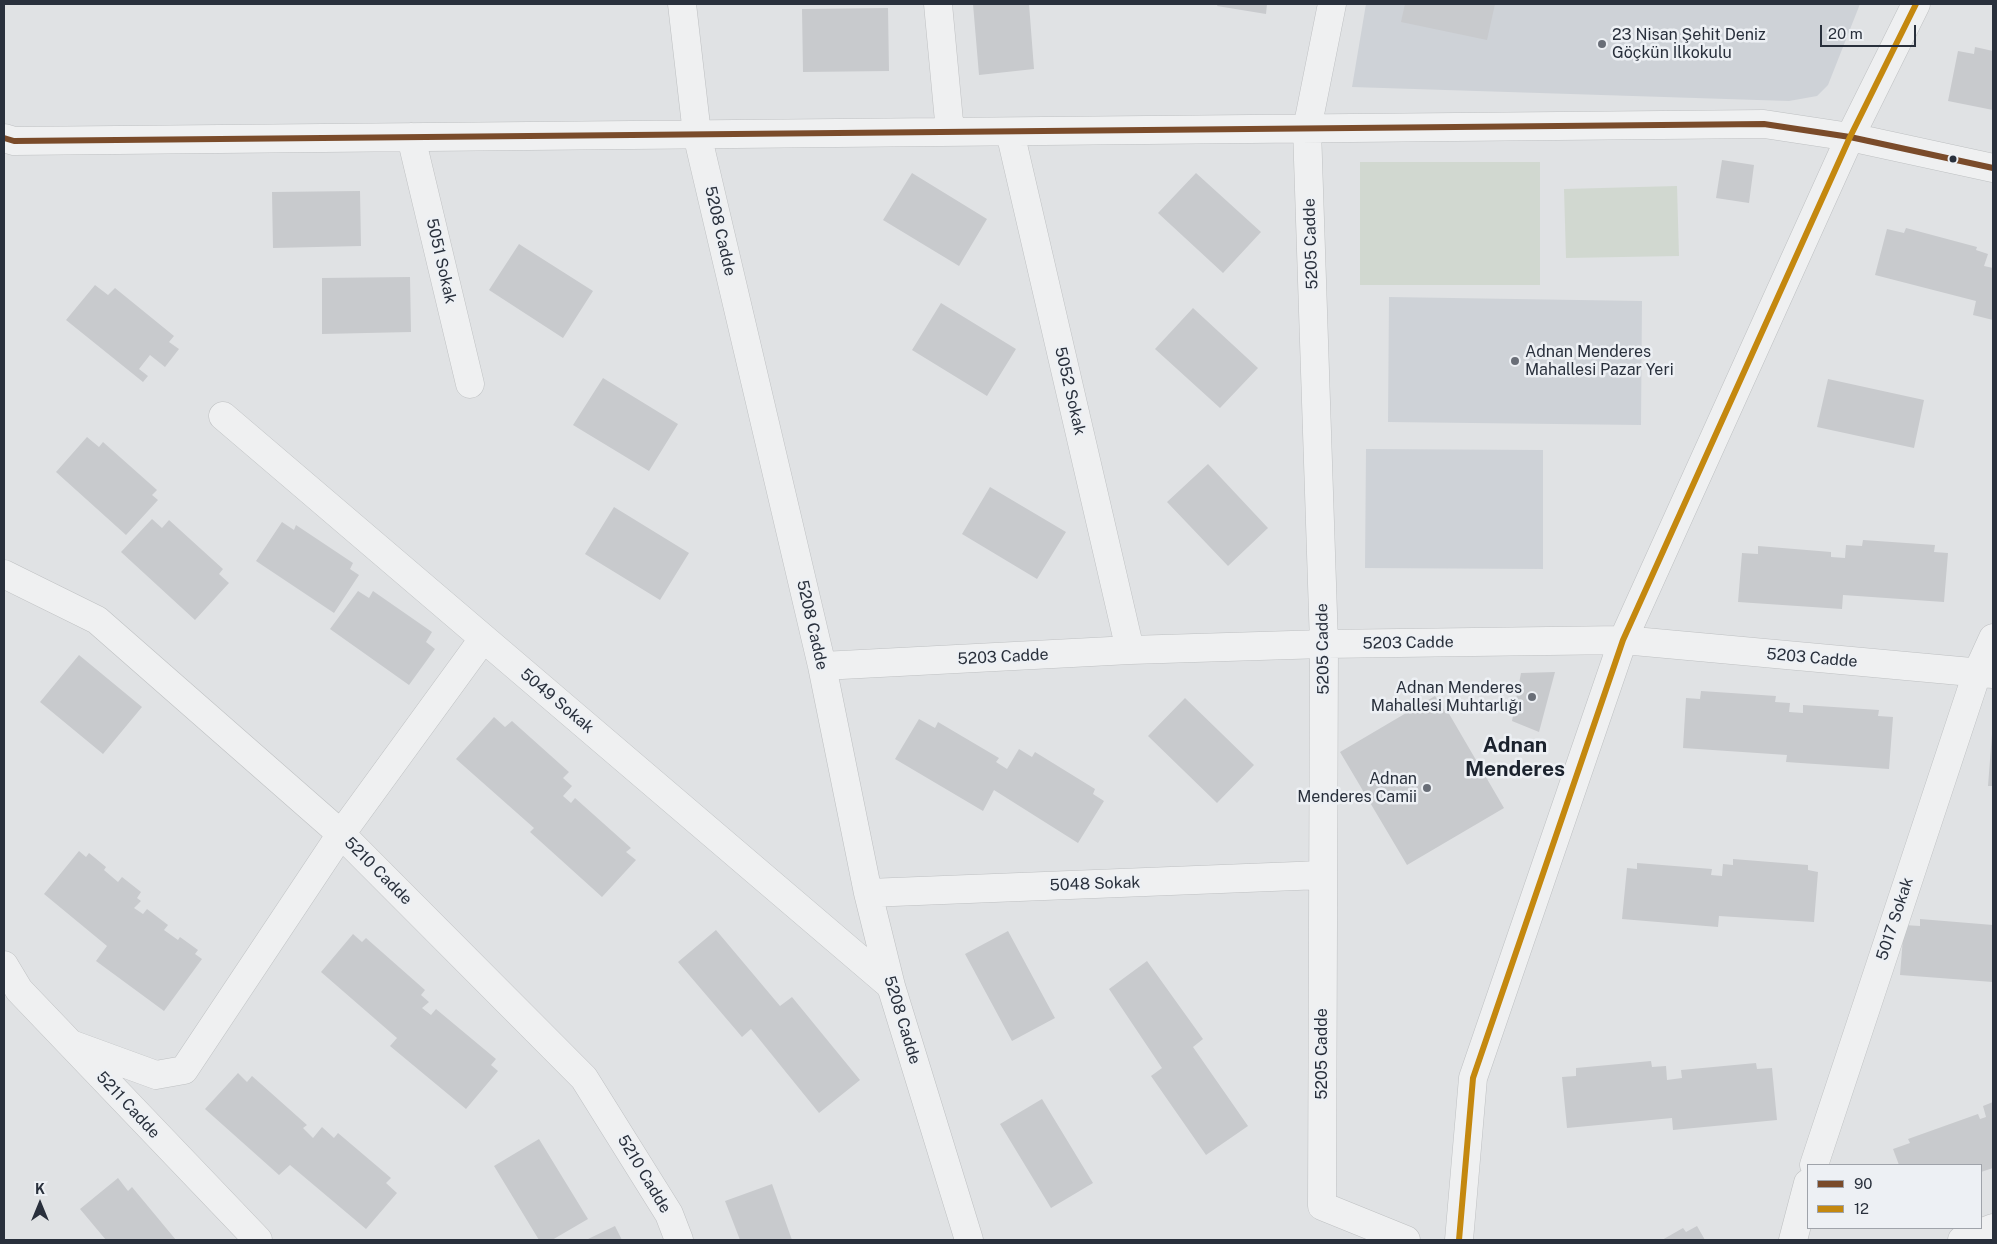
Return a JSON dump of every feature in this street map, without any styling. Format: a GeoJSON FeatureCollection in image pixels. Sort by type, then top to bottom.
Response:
{"type":"FeatureCollection","features":[{"type":"Feature","properties":{"kind":"street","name":"5208 Cadde"},"geometry":{"type":"LineString","coordinates":[[682,4],[697,134],[822,666],[868,893],[892,986],[969,1240]]}},
{"type":"Feature","properties":{"kind":"street"},"geometry":{"type":"LineString","coordinates":[[938,4],[950,132]]}},
{"type":"Feature","properties":{"kind":"street","name":"5205 Cadde"},"geometry":{"type":"LineString","coordinates":[[1332,4],[1307,129],[1324,644],[1322,1206],[1406,1240]]}},
{"type":"Feature","properties":{"kind":"street"},"geometry":{"type":"LineString","coordinates":[[1459,1240],[1473,1078],[1623,640],[1850,137],[1916,4]]}},
{"type":"Feature","properties":{"kind":"street"},"geometry":{"type":"LineString","coordinates":[[4,138],[14,141],[1764,124],[1850,137],[1993,168]]}},
{"type":"Feature","properties":{"kind":"street","name":"5052 Sokak"},"geometry":{"type":"LineString","coordinates":[[1010,132],[1130,650]]}},
{"type":"Feature","properties":{"kind":"street","name":"5051 Sokak"},"geometry":{"type":"LineString","coordinates":[[411,137],[470,384]]}},
{"type":"Feature","properties":{"kind":"street","name":"5049 Sokak"},"geometry":{"type":"LineString","coordinates":[[223,416],[892,986]]}},
{"type":"Feature","properties":{"kind":"street","name":"5210 Cadde"},"geometry":{"type":"LineString","coordinates":[[4,574],[96,620],[341,834],[584,1078],[669,1214],[679,1240]]}},
{"type":"Feature","properties":{"kind":"street"},"geometry":{"type":"LineString","coordinates":[[71,1044],[156,1075],[184,1070],[341,834],[483,638]]}},
{"type":"Feature","properties":{"kind":"street","name":"5017 Sokak"},"geometry":{"type":"LineString","coordinates":[[1814,1164],[1985,673],[1993,638]]}},
{"type":"Feature","properties":{"kind":"street","name":"5203 Cadde"},"geometry":{"type":"LineString","coordinates":[[822,666],[1130,650],[1324,644],[1623,640],[1985,673]]}},
{"type":"Feature","properties":{"kind":"street","name":"5048 Sokak"},"geometry":{"type":"LineString","coordinates":[[868,893],[1322,875]]}},
{"type":"Feature","properties":{"kind":"street","name":"5211 Cadde"},"geometry":{"type":"LineString","coordinates":[[4,965],[19,990],[258,1240]]}},
{"type":"Feature","properties":{"kind":"street"},"geometry":{"type":"LineString","coordinates":[[1792,1240],[1807,1187]]}},
{"type":"Feature","properties":{"kind":"street"},"geometry":{"type":"LineString","coordinates":[[1962,1240],[1993,1228]]}},
{"type":"Feature","properties":{"kind":"shaded area","name":"23 Nisan Şehit Deniz Göçkün İlkokulu"},"geometry":{"type":"Polygon","coordinates":[[[1366,4],[1860,4],[1828,85],[1817,96],[1789,101],[1352,87],[1366,4]]]}},
{"type":"Feature","properties":{"kind":"shaded area"},"geometry":{"type":"Polygon","coordinates":[[[1360,162],[1540,162],[1540,285],[1360,285],[1360,162]]]}},
{"type":"Feature","properties":{"kind":"shaded area"},"geometry":{"type":"Polygon","coordinates":[[[1677,186],[1679,256],[1566,258],[1564,189],[1677,186]]]}},
{"type":"Feature","properties":{"kind":"shaded area","name":"Adnan Menderes Mahallesi Pazar Yeri"},"geometry":{"type":"Polygon","coordinates":[[[1389,297],[1642,301],[1641,425],[1388,422],[1389,297]]]}},
{"type":"Feature","properties":{"kind":"shaded area"},"geometry":{"type":"Polygon","coordinates":[[[1366,449],[1543,450],[1543,569],[1365,568],[1366,449]]]}},
{"type":"Feature","properties":{"kind":"building"},"geometry":{"type":"Polygon","coordinates":[[[973,4],[1029,4],[1034,69],[979,75],[973,4]]]}},
{"type":"Feature","properties":{"kind":"building"},"geometry":{"type":"Polygon","coordinates":[[[1218,4],[1267,4],[1266,14],[1217,6],[1218,4]]]}},
{"type":"Feature","properties":{"kind":"building"},"geometry":{"type":"Polygon","coordinates":[[[1405,4],[1495,4],[1487,40],[1401,22],[1405,4]]]}},
{"type":"Feature","properties":{"kind":"building"},"geometry":{"type":"Polygon","coordinates":[[[888,8],[889,71],[803,72],[802,9],[888,8]]]}},
{"type":"Feature","properties":{"kind":"building"},"geometry":{"type":"Polygon","coordinates":[[[1975,47],[1993,51],[1993,110],[1948,101],[1958,51],[1974,54],[1975,47]]]}},
{"type":"Feature","properties":{"kind":"building"},"geometry":{"type":"Polygon","coordinates":[[[1722,160],[1754,165],[1749,203],[1716,198],[1722,160]]]}},
{"type":"Feature","properties":{"kind":"building"},"geometry":{"type":"Polygon","coordinates":[[[912,173],[987,219],[959,266],[883,220],[912,173]]]}},
{"type":"Feature","properties":{"kind":"building"},"geometry":{"type":"Polygon","coordinates":[[[1196,173],[1261,232],[1223,273],[1158,213],[1196,173]]]}},
{"type":"Feature","properties":{"kind":"building"},"geometry":{"type":"Polygon","coordinates":[[[360,191],[361,246],[273,248],[272,192],[360,191]]]}},
{"type":"Feature","properties":{"kind":"building"},"geometry":{"type":"Polygon","coordinates":[[[1906,228],[1977,247],[1976,250],[1988,254],[1984,266],[1993,268],[1993,320],[1973,315],[1976,301],[1875,275],[1887,229],[1904,233],[1906,228]]]}},
{"type":"Feature","properties":{"kind":"building"},"geometry":{"type":"Polygon","coordinates":[[[519,244],[593,291],[563,338],[489,290],[519,244]]]}},
{"type":"Feature","properties":{"kind":"building"},"geometry":{"type":"Polygon","coordinates":[[[410,277],[411,332],[322,334],[322,278],[410,277]]]}},
{"type":"Feature","properties":{"kind":"building"},"geometry":{"type":"Polygon","coordinates":[[[95,285],[108,295],[115,288],[174,336],[169,342],[179,349],[165,367],[150,355],[139,369],[148,376],[143,382],[66,320],[95,285]]]}},
{"type":"Feature","properties":{"kind":"building"},"geometry":{"type":"Polygon","coordinates":[[[941,303],[1016,349],[987,396],[912,350],[941,303]]]}},
{"type":"Feature","properties":{"kind":"building"},"geometry":{"type":"Polygon","coordinates":[[[1193,308],[1258,368],[1220,408],[1155,349],[1193,308]]]}},
{"type":"Feature","properties":{"kind":"building"},"geometry":{"type":"Polygon","coordinates":[[[603,378],[678,424],[649,471],[573,425],[603,378]]]}},
{"type":"Feature","properties":{"kind":"building"},"geometry":{"type":"Polygon","coordinates":[[[1828,379],[1924,400],[1914,448],[1817,427],[1828,379]]]}},
{"type":"Feature","properties":{"kind":"building"},"geometry":{"type":"Polygon","coordinates":[[[87,437],[99,447],[103,442],[157,490],[152,495],[158,500],[126,535],[56,472],[87,437]]]}},
{"type":"Feature","properties":{"kind":"building"},"geometry":{"type":"Polygon","coordinates":[[[1208,464],[1268,528],[1228,566],[1167,502],[1208,464]]]}},
{"type":"Feature","properties":{"kind":"building"},"geometry":{"type":"Polygon","coordinates":[[[990,487],[1066,532],[1037,579],[962,534],[990,487]]]}},
{"type":"Feature","properties":{"kind":"building"},"geometry":{"type":"Polygon","coordinates":[[[614,507],[689,553],[660,600],[585,554],[614,507]]]}},
{"type":"Feature","properties":{"kind":"building"},"geometry":{"type":"Polygon","coordinates":[[[152,519],[162,528],[169,520],[223,569],[219,574],[229,583],[195,620],[121,552],[152,519]]]}},
{"type":"Feature","properties":{"kind":"building"},"geometry":{"type":"Polygon","coordinates":[[[282,522],[294,530],[296,525],[353,563],[350,569],[359,575],[334,613],[256,561],[282,522]]]}},
{"type":"Feature","properties":{"kind":"building"},"geometry":{"type":"Polygon","coordinates":[[[1863,540],[1935,545],[1934,552],[1948,553],[1944,602],[1843,595],[1842,609],[1738,602],[1742,553],[1758,554],[1758,546],[1831,552],[1831,557],[1845,558],[1846,545],[1862,546],[1863,540]]]}},
{"type":"Feature","properties":{"kind":"building"},"geometry":{"type":"Polygon","coordinates":[[[358,591],[369,598],[373,591],[432,632],[426,642],[435,649],[409,685],[330,629],[358,591]]]}},
{"type":"Feature","properties":{"kind":"building"},"geometry":{"type":"Polygon","coordinates":[[[79,655],[142,707],[103,754],[40,702],[79,655]]]}},
{"type":"Feature","properties":{"kind":"building","name":"Adnan Menderes Mahallesi Muhtarlığı"},"geometry":{"type":"Polygon","coordinates":[[[1555,672],[1539,732],[1512,721],[1521,673],[1555,672]]]}},
{"type":"Feature","properties":{"kind":"building"},"geometry":{"type":"Polygon","coordinates":[[[1701,691],[1776,696],[1775,702],[1790,703],[1789,712],[1803,713],[1803,705],[1879,710],[1878,716],[1893,717],[1889,769],[1786,762],[1787,755],[1683,748],[1686,698],[1700,699],[1701,691]]]}},
{"type":"Feature","properties":{"kind":"building","name":"Adnan Menderes Camii"},"geometry":{"type":"Polygon","coordinates":[[[1435,696],[1446,713],[1448,712],[1504,808],[1407,865],[1340,752],[1435,696]]]}},
{"type":"Feature","properties":{"kind":"building"},"geometry":{"type":"Polygon","coordinates":[[[1185,698],[1254,765],[1217,803],[1148,736],[1185,698]]]}},
{"type":"Feature","properties":{"kind":"building"},"geometry":{"type":"Polygon","coordinates":[[[494,717],[505,727],[512,721],[569,772],[563,778],[572,786],[563,796],[571,803],[575,798],[631,848],[626,852],[636,860],[602,897],[530,832],[534,828],[456,759],[494,717]]]}},
{"type":"Feature","properties":{"kind":"building"},"geometry":{"type":"Polygon","coordinates":[[[919,719],[935,728],[938,722],[999,758],[996,762],[1007,769],[1019,749],[1032,757],[1035,752],[1095,789],[1093,794],[1104,801],[1078,843],[994,790],[983,811],[895,759],[919,719]]]}},
{"type":"Feature","properties":{"kind":"building"},"geometry":{"type":"Polygon","coordinates":[[[1992,734],[1993,786],[1988,786],[1992,734]]]}},
{"type":"Feature","properties":{"kind":"building"},"geometry":{"type":"Polygon","coordinates":[[[79,851],[86,857],[89,853],[106,867],[104,870],[118,882],[122,877],[141,892],[137,898],[141,901],[134,908],[143,914],[147,909],[168,925],[164,930],[178,940],[180,937],[198,950],[195,954],[202,959],[164,1011],[96,961],[107,946],[44,894],[79,851]]]}},
{"type":"Feature","properties":{"kind":"building"},"geometry":{"type":"Polygon","coordinates":[[[1733,859],[1808,865],[1808,870],[1818,872],[1814,922],[1719,916],[1718,927],[1622,919],[1627,868],[1637,869],[1637,863],[1712,869],[1711,875],[1722,876],[1723,864],[1733,865],[1733,859]]]}},
{"type":"Feature","properties":{"kind":"building"},"geometry":{"type":"Polygon","coordinates":[[[1920,919],[1993,925],[1993,982],[1900,975],[1904,925],[1920,926],[1920,919]]]}},
{"type":"Feature","properties":{"kind":"building"},"geometry":{"type":"Polygon","coordinates":[[[716,930],[780,1006],[792,997],[860,1080],[819,1113],[751,1029],[742,1037],[678,962],[716,930]]]}},
{"type":"Feature","properties":{"kind":"building"},"geometry":{"type":"Polygon","coordinates":[[[1008,931],[1055,1018],[1012,1041],[965,954],[1008,931]]]}},
{"type":"Feature","properties":{"kind":"building"},"geometry":{"type":"Polygon","coordinates":[[[353,934],[362,942],[366,938],[425,990],[421,995],[429,1002],[422,1008],[431,1015],[436,1009],[496,1059],[491,1065],[498,1071],[466,1109],[390,1046],[397,1038],[321,972],[353,934]]]}},
{"type":"Feature","properties":{"kind":"building"},"geometry":{"type":"Polygon","coordinates":[[[1147,961],[1203,1039],[1193,1047],[1248,1126],[1206,1155],[1151,1076],[1162,1068],[1109,989],[1147,961]]]}},
{"type":"Feature","properties":{"kind":"building"},"geometry":{"type":"Polygon","coordinates":[[[1651,1061],[1652,1067],[1666,1066],[1667,1080],[1682,1078],[1681,1070],[1756,1063],[1757,1069],[1772,1068],[1777,1120],[1673,1130],[1672,1118],[1567,1128],[1562,1077],[1576,1076],[1576,1068],[1651,1061]]]}},
{"type":"Feature","properties":{"kind":"building"},"geometry":{"type":"Polygon","coordinates":[[[238,1073],[247,1082],[252,1076],[307,1125],[303,1128],[313,1138],[322,1127],[334,1138],[338,1133],[391,1178],[386,1183],[397,1193],[366,1229],[290,1165],[279,1175],[205,1109],[238,1073]]]}},
{"type":"Feature","properties":{"kind":"building"},"geometry":{"type":"Polygon","coordinates":[[[1042,1099],[1093,1183],[1051,1208],[1000,1124],[1042,1099]]]}},
{"type":"Feature","properties":{"kind":"building"},"geometry":{"type":"Polygon","coordinates":[[[1993,1102],[1993,1168],[1982,1172],[1982,1164],[1899,1164],[1893,1149],[1910,1143],[1908,1139],[1978,1114],[1980,1119],[1986,1117],[1983,1106],[1993,1102]]]}},
{"type":"Feature","properties":{"kind":"building"},"geometry":{"type":"Polygon","coordinates":[[[539,1139],[588,1219],[552,1240],[539,1240],[494,1166],[539,1139]]]}},
{"type":"Feature","properties":{"kind":"building"},"geometry":{"type":"Polygon","coordinates":[[[118,1178],[128,1191],[132,1187],[176,1240],[106,1240],[80,1209],[118,1178]]]}},
{"type":"Feature","properties":{"kind":"building"},"geometry":{"type":"Polygon","coordinates":[[[772,1184],[792,1240],[740,1240],[725,1201],[772,1184]]]}},
{"type":"Feature","properties":{"kind":"building"},"geometry":{"type":"Polygon","coordinates":[[[615,1226],[622,1240],[586,1240],[615,1226]]]}},
{"type":"Feature","properties":{"kind":"building"},"geometry":{"type":"Polygon","coordinates":[[[1697,1226],[1705,1240],[1662,1240],[1683,1228],[1686,1232],[1697,1226]]]}},
{"type":"Feature","properties":{"kind":"transit line","name":"12"},"geometry":{"type":"LineString","coordinates":[[1459,1240],[1473,1078],[1623,640],[1850,137],[1916,4]]}},
{"type":"Feature","properties":{"kind":"transit line","name":"90"},"geometry":{"type":"LineString","coordinates":[[4,138],[14,141],[1764,124],[1850,137],[1993,168]]}},
{"type":"Feature","properties":{"kind":"place","name":"23 Nisan Şehit Deniz Göçkün İlkokulu"},"geometry":{"type":"Point","coordinates":[1602,44]}},
{"type":"Feature","properties":{"kind":"place","name":"Adnan Menderes Mahallesi Pazar Yeri"},"geometry":{"type":"Point","coordinates":[1515,361]}},
{"type":"Feature","properties":{"kind":"place","name":"Adnan Menderes Mahallesi Muhtarlığı"},"geometry":{"type":"Point","coordinates":[1532,697]}},
{"type":"Feature","properties":{"kind":"place","name":"Adnan Menderes Camii"},"geometry":{"type":"Point","coordinates":[1427,788]}},
{"type":"Feature","properties":{"kind":"district","name":"Adnan Menderes"},"geometry":{"type":"Point","coordinates":[1515,758]}}]}
